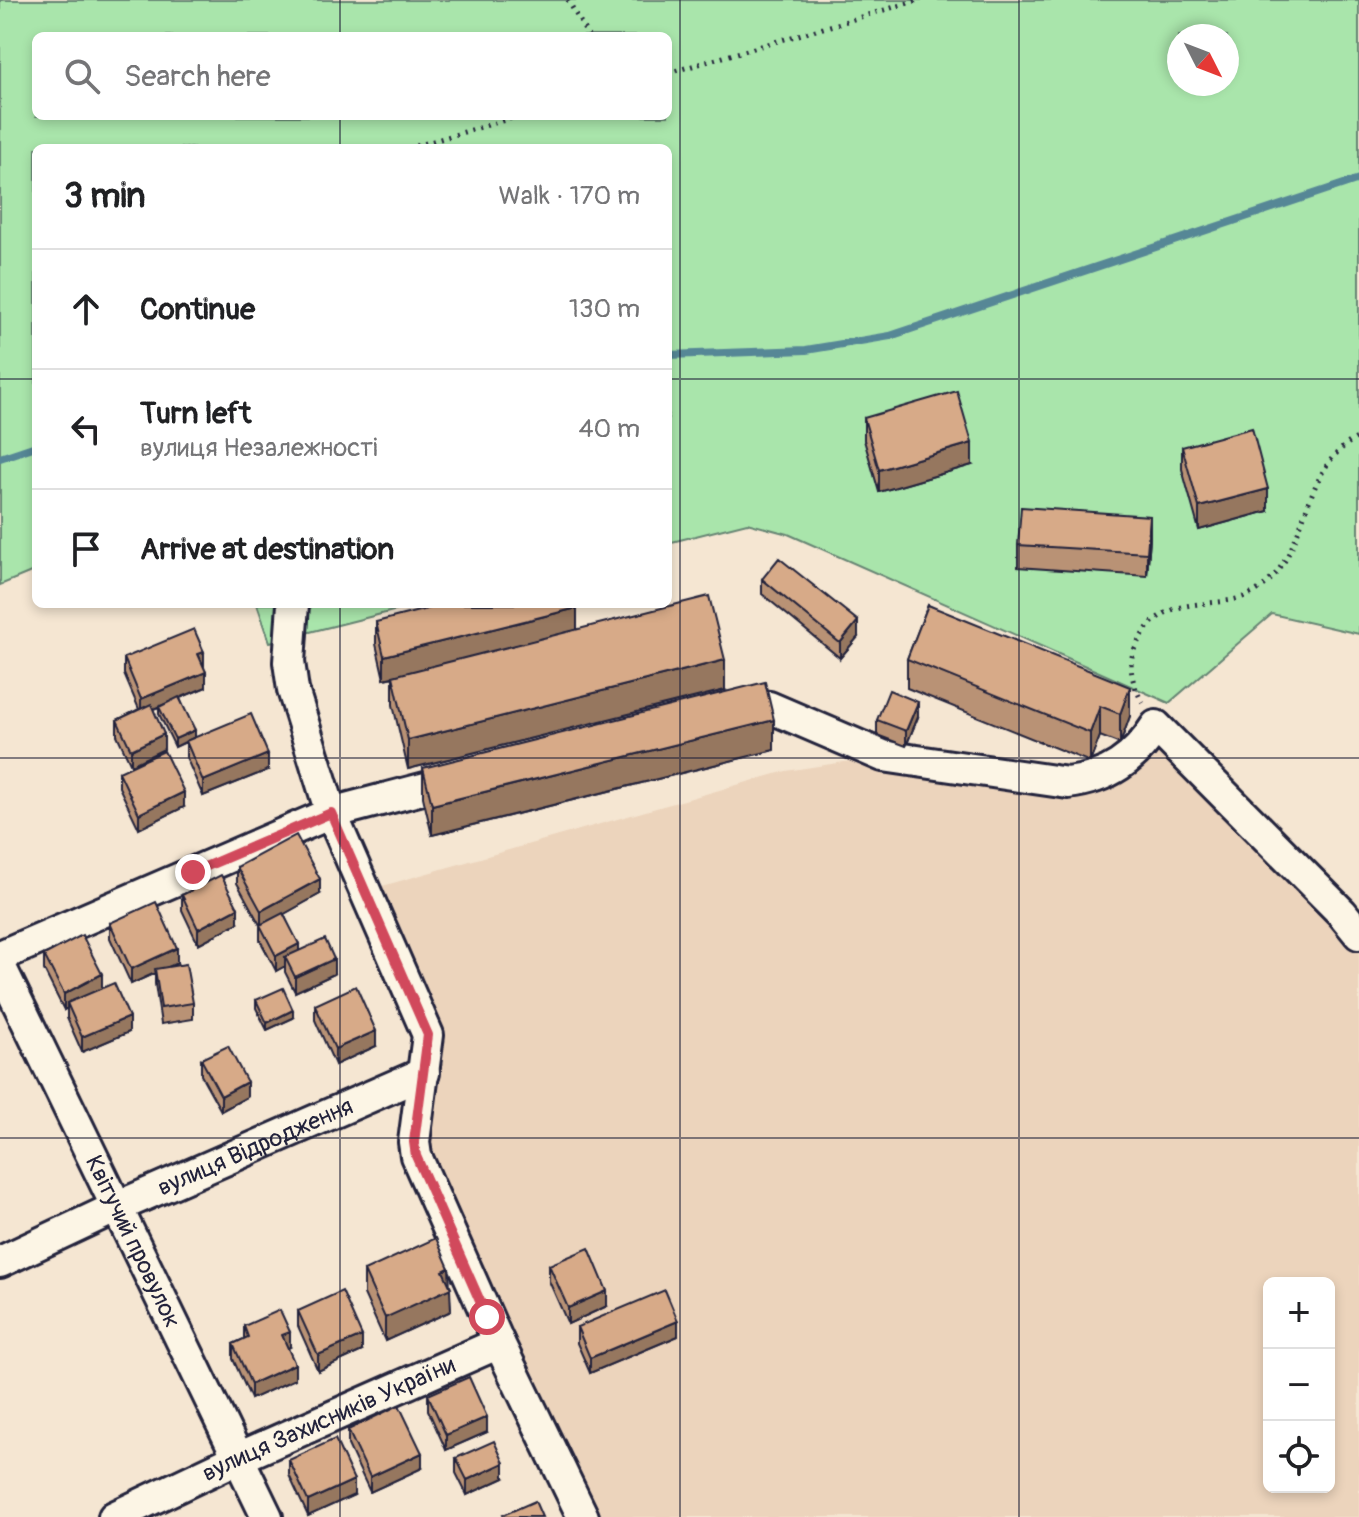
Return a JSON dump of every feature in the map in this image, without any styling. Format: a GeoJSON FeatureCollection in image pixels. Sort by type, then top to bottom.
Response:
{"type":"FeatureCollection","features":[{"type":"Feature","properties":{"kind":"street"},"geometry":{"type":"LineString","coordinates":[[293,608],[289,662],[293,690],[331,813],[428,1035],[414,1142],[416,1156],[499,1343],[583,1517]]}},
{"type":"Feature","properties":{"kind":"street"},"geometry":{"type":"LineString","coordinates":[[701,717],[747,705],[769,707],[883,756],[1068,783],[1087,780],[1120,766],[1135,755],[1156,726],[1342,913],[1359,934]]}},
{"type":"Feature","properties":{"kind":"street"},"geometry":{"type":"LineString","coordinates":[[0,956],[331,813],[485,773]]}},
{"type":"Feature","properties":{"kind":"street","name":"Квітучий провулок"},"geometry":{"type":"LineString","coordinates":[[0,966],[236,1459],[267,1517]]}},
{"type":"Feature","properties":{"kind":"street","name":"вулиця Відродження"},"geometry":{"type":"LineString","coordinates":[[0,1262],[117,1207],[424,1073]]}},
{"type":"Feature","properties":{"kind":"street","name":"вулиця Захисників України"},"geometry":{"type":"LineString","coordinates":[[114,1517],[236,1459],[499,1343]]}},
{"type":"Feature","properties":{"kind":"path"},"geometry":{"type":"LineString","coordinates":[[568,0],[586,32]]}},
{"type":"Feature","properties":{"kind":"path"},"geometry":{"type":"LineString","coordinates":[[672,72],[919,0]]}},
{"type":"Feature","properties":{"kind":"path"},"geometry":{"type":"LineString","coordinates":[[423,144],[505,120]]}},
{"type":"Feature","properties":{"kind":"path"},"geometry":{"type":"LineString","coordinates":[[1156,726],[1135,690],[1131,671],[1133,652],[1141,634],[1154,619],[1173,608],[1256,592],[1270,581],[1283,564],[1328,460],[1359,437]]}},
{"type":"Feature","properties":{"kind":"shaded area"},"geometry":{"type":"Polygon","coordinates":[[[1156,726],[1359,934],[1359,1517],[583,1517],[416,1156],[428,1045],[365,891],[786,771],[883,756],[1068,783],[1156,726]]]}},
{"type":"Feature","properties":{"kind":"green space"},"geometry":{"type":"Polygon","coordinates":[[[0,0],[1359,0],[1359,634],[1272,614],[1169,703],[788,534],[747,523],[672,542],[672,144],[32,144],[32,572],[0,585],[0,0]]]}},
{"type":"Feature","properties":{"kind":"green space"},"geometry":{"type":"Polygon","coordinates":[[[258,608],[405,608],[270,642],[258,608]]]}},
{"type":"Feature","properties":{"kind":"building"},"geometry":{"type":"Polygon","coordinates":[[[957,391],[972,443],[879,470],[864,418],[957,391]]]}},
{"type":"Feature","properties":{"kind":"building"},"geometry":{"type":"Polygon","coordinates":[[[1252,428],[1268,489],[1199,507],[1182,447],[1252,428]]]}},
{"type":"Feature","properties":{"kind":"building"},"geometry":{"type":"Polygon","coordinates":[[[1021,507],[1150,516],[1147,553],[1018,545],[1021,507]]]}},
{"type":"Feature","properties":{"kind":"building"},"geometry":{"type":"Polygon","coordinates":[[[779,558],[858,621],[840,643],[762,579],[779,558]]]}},
{"type":"Feature","properties":{"kind":"building"},"geometry":{"type":"Polygon","coordinates":[[[709,596],[725,660],[408,740],[393,676],[662,608],[672,608],[672,605],[709,596]]]}},
{"type":"Feature","properties":{"kind":"building"},"geometry":{"type":"Polygon","coordinates":[[[928,605],[1130,687],[1120,714],[1100,706],[1090,733],[907,659],[928,605]]]}},
{"type":"Feature","properties":{"kind":"building"},"geometry":{"type":"Polygon","coordinates":[[[430,608],[577,608],[384,656],[376,622],[430,608]]]}},
{"type":"Feature","properties":{"kind":"building"},"geometry":{"type":"Polygon","coordinates":[[[194,629],[204,652],[198,654],[206,672],[141,699],[124,658],[194,629]]]}},
{"type":"Feature","properties":{"kind":"building"},"geometry":{"type":"Polygon","coordinates":[[[765,682],[774,720],[432,805],[423,768],[765,682]]]}},
{"type":"Feature","properties":{"kind":"building"},"geometry":{"type":"Polygon","coordinates":[[[889,690],[918,702],[906,731],[877,720],[889,690]]]}},
{"type":"Feature","properties":{"kind":"building"},"geometry":{"type":"Polygon","coordinates":[[[179,697],[195,730],[175,739],[159,707],[179,697]]]}},
{"type":"Feature","properties":{"kind":"building"},"geometry":{"type":"Polygon","coordinates":[[[151,704],[164,734],[131,750],[117,720],[151,704]]]}},
{"type":"Feature","properties":{"kind":"building"},"geometry":{"type":"Polygon","coordinates":[[[251,714],[268,754],[203,781],[186,741],[251,714]]]}},
{"type":"Feature","properties":{"kind":"building"},"geometry":{"type":"Polygon","coordinates":[[[164,751],[184,792],[139,814],[119,772],[164,751]]]}},
{"type":"Feature","properties":{"kind":"building"},"geometry":{"type":"Polygon","coordinates":[[[296,835],[320,879],[261,911],[237,867],[296,835]]]}},
{"type":"Feature","properties":{"kind":"building"},"geometry":{"type":"Polygon","coordinates":[[[221,875],[238,908],[198,929],[182,895],[221,875]]]}},
{"type":"Feature","properties":{"kind":"building"},"geometry":{"type":"Polygon","coordinates":[[[156,902],[177,948],[131,969],[110,923],[156,902]]]}},
{"type":"Feature","properties":{"kind":"building"},"geometry":{"type":"Polygon","coordinates":[[[283,913],[299,944],[276,956],[260,925],[283,913]]]}},
{"type":"Feature","properties":{"kind":"building"},"geometry":{"type":"Polygon","coordinates":[[[82,935],[102,974],[64,994],[44,955],[82,935]]]}},
{"type":"Feature","properties":{"kind":"building"},"geometry":{"type":"Polygon","coordinates":[[[325,939],[334,959],[295,977],[285,957],[325,939]]]}},
{"type":"Feature","properties":{"kind":"building"},"geometry":{"type":"Polygon","coordinates":[[[186,964],[193,1003],[161,1008],[155,969],[186,964]]]}},
{"type":"Feature","properties":{"kind":"building"},"geometry":{"type":"Polygon","coordinates":[[[114,983],[129,1017],[82,1037],[67,1003],[114,983]]]}},
{"type":"Feature","properties":{"kind":"building"},"geometry":{"type":"Polygon","coordinates":[[[356,986],[376,1031],[335,1049],[315,1005],[356,986]]]}},
{"type":"Feature","properties":{"kind":"building"},"geometry":{"type":"Polygon","coordinates":[[[283,988],[293,1010],[267,1023],[256,1000],[283,988]]]}},
{"type":"Feature","properties":{"kind":"building"},"geometry":{"type":"Polygon","coordinates":[[[228,1046],[247,1082],[221,1096],[201,1059],[228,1046]]]}},
{"type":"Feature","properties":{"kind":"building"},"geometry":{"type":"Polygon","coordinates":[[[436,1238],[449,1268],[443,1271],[451,1288],[385,1318],[364,1271],[436,1238]]]}},
{"type":"Feature","properties":{"kind":"building"},"geometry":{"type":"Polygon","coordinates":[[[589,1248],[607,1291],[568,1308],[549,1265],[589,1248]]]}},
{"type":"Feature","properties":{"kind":"building"},"geometry":{"type":"Polygon","coordinates":[[[665,1290],[678,1321],[590,1358],[577,1327],[665,1290]]]}},
{"type":"Feature","properties":{"kind":"building"},"geometry":{"type":"Polygon","coordinates":[[[342,1291],[362,1336],[318,1355],[298,1311],[342,1291]]]}},
{"type":"Feature","properties":{"kind":"building"},"geometry":{"type":"Polygon","coordinates":[[[280,1310],[290,1332],[282,1335],[295,1364],[251,1384],[233,1344],[248,1337],[244,1326],[280,1310]]]}},
{"type":"Feature","properties":{"kind":"building"},"geometry":{"type":"Polygon","coordinates":[[[469,1377],[487,1417],[446,1435],[428,1395],[469,1377]]]}},
{"type":"Feature","properties":{"kind":"building"},"geometry":{"type":"Polygon","coordinates":[[[399,1405],[422,1453],[370,1477],[348,1430],[399,1405]]]}},
{"type":"Feature","properties":{"kind":"building"},"geometry":{"type":"Polygon","coordinates":[[[335,1439],[354,1480],[308,1501],[289,1460],[335,1439]]]}},
{"type":"Feature","properties":{"kind":"building"},"geometry":{"type":"Polygon","coordinates":[[[494,1441],[504,1463],[467,1480],[456,1458],[494,1441]]]}},
{"type":"Feature","properties":{"kind":"building"},"geometry":{"type":"Polygon","coordinates":[[[535,1501],[542,1517],[503,1515],[535,1501]]]}},
{"type":"Feature","properties":{"kind":"waterway"},"geometry":{"type":"LineString","coordinates":[[672,355],[806,350],[890,336],[1359,179]]}},
{"type":"Feature","properties":{"kind":"waterway"},"geometry":{"type":"LineString","coordinates":[[0,458],[32,447]]}},
{"type":"Feature","properties":{"kind":"route"},"geometry":{"type":"LineString","coordinates":[[193,872],[331,813],[428,1035],[414,1142],[416,1156],[487,1317]]}}]}
